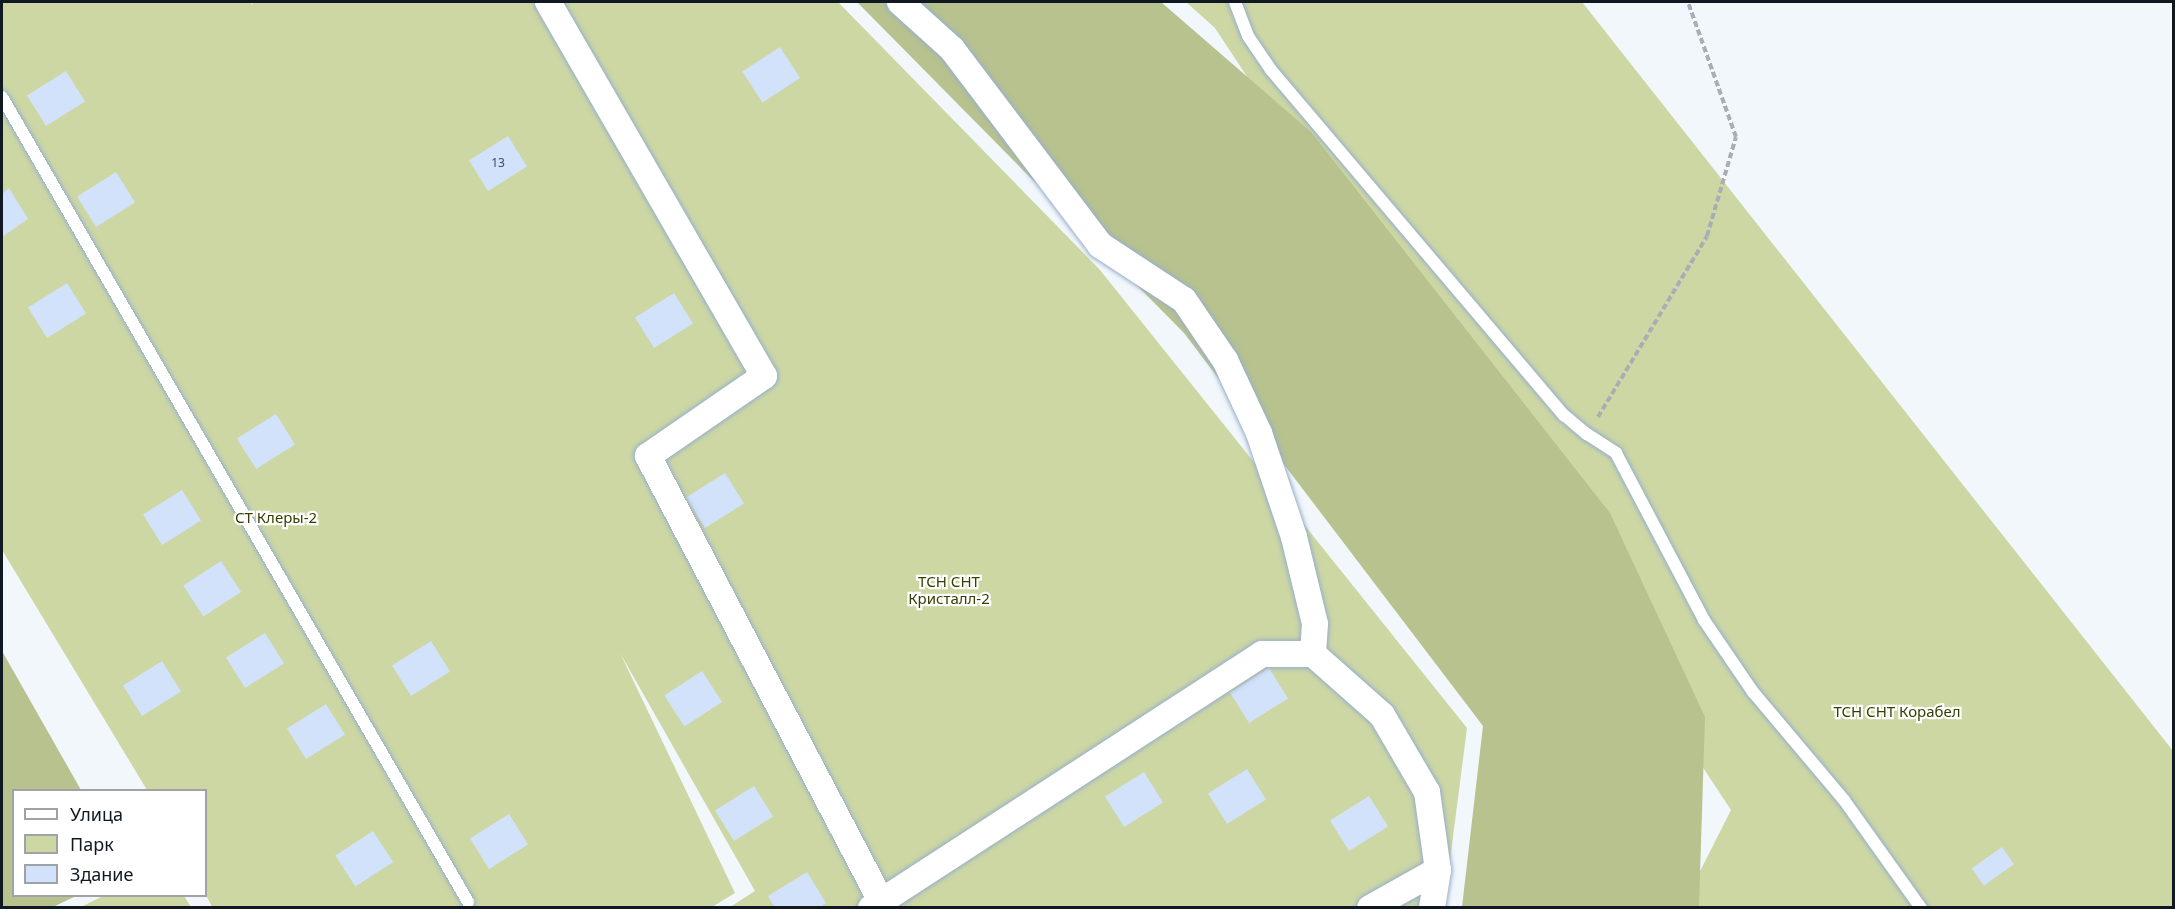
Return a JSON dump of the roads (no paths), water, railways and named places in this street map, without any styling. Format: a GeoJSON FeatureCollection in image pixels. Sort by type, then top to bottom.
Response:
{"type":"FeatureCollection","features":[{"type":"Feature","properties":{"kind":"street"},"geometry":{"type":"LineString","coordinates":[[548,2],[764,376],[648,456],[876,904],[1263,654],[1312,654],[1382,714],[1427,792],[1438,870],[1432,908]]}},
{"type":"Feature","properties":{"kind":"street"},"geometry":{"type":"LineString","coordinates":[[900,2],[952,50],[1100,245],[1185,300],[1225,360],[1259,433],[1294,537],[1315,624],[1312,654]]}},
{"type":"Feature","properties":{"kind":"street"},"geometry":{"type":"LineString","coordinates":[[1371,908],[1438,870]]}},
{"type":"Feature","properties":{"kind":"lane"},"geometry":{"type":"LineString","coordinates":[[1235,2],[1248,36],[1271,70],[1564,415],[1587,434],[1617,453],[1704,620],[1753,692],[1844,800],[1921,908]]}},
{"type":"Feature","properties":{"kind":"lane"},"geometry":{"type":"LineString","coordinates":[[2,97],[468,902]]}},
{"type":"Feature","properties":{"kind":"park label","name":"СТ Клеры-2"},"geometry":{"type":"Point","coordinates":[276,518]}},
{"type":"Feature","properties":{"kind":"park label","name":"ТСН СНТ Кристалл-2"},"geometry":{"type":"Point","coordinates":[949,590]}},
{"type":"Feature","properties":{"kind":"park label","name":"ТСН СНТ Корабел"},"geometry":{"type":"Point","coordinates":[1897,712]}}]}
